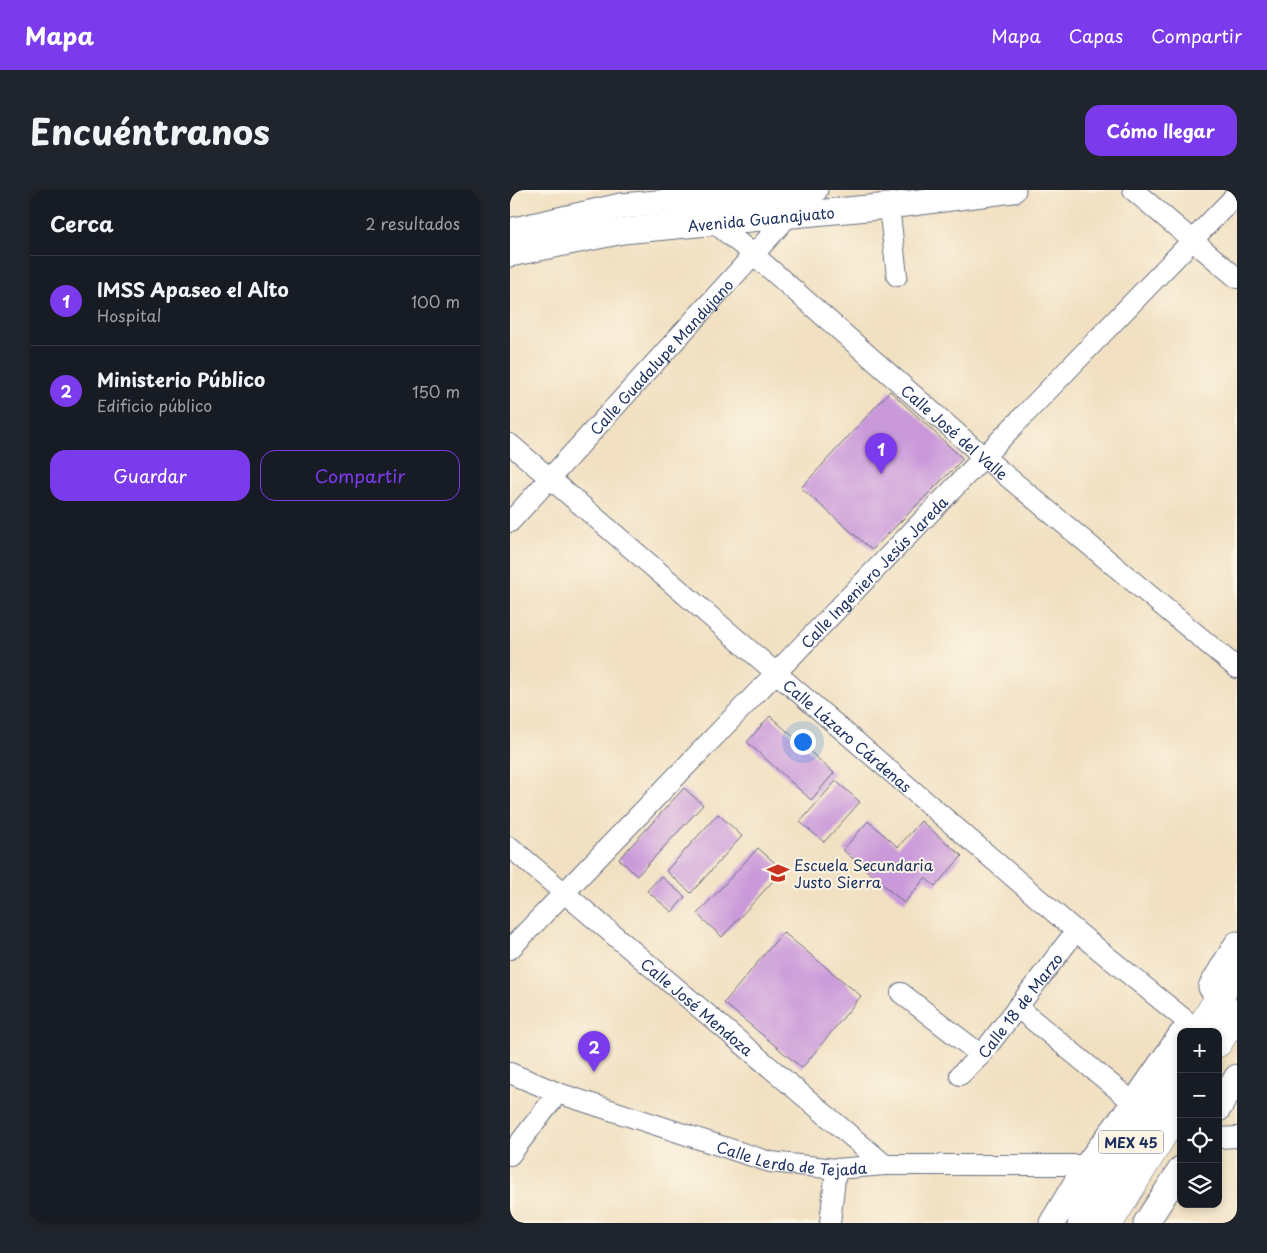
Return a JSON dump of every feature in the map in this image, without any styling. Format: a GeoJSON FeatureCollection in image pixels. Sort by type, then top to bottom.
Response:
{"type":"FeatureCollection","features":[{"type":"Feature","properties":{"kind":"highway"},"geometry":{"type":"LineString","coordinates":[[1190,1028],[1237,968]]}},
{"type":"Feature","properties":{"kind":"highway"},"geometry":{"type":"LineString","coordinates":[[1222,1037],[1237,1013]]}},
{"type":"Feature","properties":{"kind":"highway","name":"MEX 45"},"geometry":{"type":"LineString","coordinates":[[1082,1223],[1177,1067]]}},
{"type":"Feature","properties":{"kind":"highway","name":"MEX 45"},"geometry":{"type":"LineString","coordinates":[[1109,1223],[1177,1112]]}},
{"type":"Feature","properties":{"kind":"street","name":"Avenida Guanajuato"},"geometry":{"type":"LineString","coordinates":[[510,231],[621,206],[681,195],[812,190]]}},
{"type":"Feature","properties":{"kind":"street","name":"Calle Guadalupe Mandujano"},"geometry":{"type":"LineString","coordinates":[[510,522],[812,190]]}},
{"type":"Feature","properties":{"kind":"street","name":"Avenida Guanajuato"},"geometry":{"type":"LineString","coordinates":[[510,254],[623,231],[788,217],[1013,190]]}},
{"type":"Feature","properties":{"kind":"street"},"geometry":{"type":"LineString","coordinates":[[1132,190],[1237,278]]}},
{"type":"Feature","properties":{"kind":"street","name":"Calle Ingeniero Jesús Jareda"},"geometry":{"type":"LineString","coordinates":[[510,949],[1194,241],[1237,194]]}},
{"type":"Feature","properties":{"kind":"street","name":"Calle José del Valle"},"geometry":{"type":"LineString","coordinates":[[681,195],[753,254],[985,458],[1237,668]]}},
{"type":"Feature","properties":{"kind":"street"},"geometry":{"type":"LineString","coordinates":[[889,206],[897,276]]}},
{"type":"Feature","properties":{"kind":"street","name":"Calle Lázaro Cárdenas"},"geometry":{"type":"LineString","coordinates":[[510,444],[1076,931],[1185,1028]]}},
{"type":"Feature","properties":{"kind":"street","name":"Calle José Mendoza"},"geometry":{"type":"LineString","coordinates":[[510,847],[885,1165]]}},
{"type":"Feature","properties":{"kind":"street","name":"Calle 18 de Marzo"},"geometry":{"type":"LineString","coordinates":[[960,1075],[981,1055],[1076,931]]}},
{"type":"Feature","properties":{"kind":"street"},"geometry":{"type":"LineString","coordinates":[[1190,1028],[1237,944]]}},
{"type":"Feature","properties":{"kind":"street"},"geometry":{"type":"LineString","coordinates":[[901,993],[981,1055]]}},
{"type":"Feature","properties":{"kind":"street"},"geometry":{"type":"LineString","coordinates":[[1018,1007],[1134,1104]]}},
{"type":"Feature","properties":{"kind":"street"},"geometry":{"type":"LineString","coordinates":[[1052,1223],[1087,1165],[1177,1046]]}},
{"type":"Feature","properties":{"kind":"street","name":"Calle Lerdo de Tejada"},"geometry":{"type":"LineString","coordinates":[[510,1073],[558,1093],[770,1162],[836,1169],[885,1165],[1087,1165]]}},
{"type":"Feature","properties":{"kind":"street"},"geometry":{"type":"LineString","coordinates":[[1222,1102],[1237,1077]]}},
{"type":"Feature","properties":{"kind":"street"},"geometry":{"type":"LineString","coordinates":[[514,1144],[558,1093]]}},
{"type":"Feature","properties":{"kind":"street"},"geometry":{"type":"LineString","coordinates":[[1222,1138],[1237,1138]]}},
{"type":"Feature","properties":{"kind":"street"},"geometry":{"type":"LineString","coordinates":[[830,1223],[836,1169]]}},
{"type":"Feature","properties":{"kind":"street"},"geometry":{"type":"LineString","coordinates":[[1146,1223],[1177,1175]]}},
{"type":"Feature","properties":{"kind":"building"},"geometry":{"type":"Polygon","coordinates":[[[890,391],[963,459],[872,550],[801,488],[890,391]]]}},
{"type":"Feature","properties":{"kind":"building"},"geometry":{"type":"Polygon","coordinates":[[[770,716],[834,773],[811,800],[747,742],[770,716]]]}},
{"type":"Feature","properties":{"kind":"building"},"geometry":{"type":"Polygon","coordinates":[[[836,781],[860,802],[824,842],[800,822],[836,781]]]}},
{"type":"Feature","properties":{"kind":"building"},"geometry":{"type":"Polygon","coordinates":[[[684,788],[703,805],[637,876],[619,859],[684,788]]]}},
{"type":"Feature","properties":{"kind":"building"},"geometry":{"type":"Polygon","coordinates":[[[718,814],[742,836],[691,893],[666,871],[718,814]]]}},
{"type":"Feature","properties":{"kind":"building"},"geometry":{"type":"Polygon","coordinates":[[[868,821],[898,847],[921,821],[962,856],[935,886],[925,878],[904,903],[843,850],[868,821]]]}},
{"type":"Feature","properties":{"kind":"building"},"geometry":{"type":"Polygon","coordinates":[[[758,848],[783,870],[722,937],[697,914],[758,848]]]}},
{"type":"Feature","properties":{"kind":"building"},"geometry":{"type":"Polygon","coordinates":[[[661,876],[685,897],[672,912],[647,891],[661,876]]]}},
{"type":"Feature","properties":{"kind":"building"},"geometry":{"type":"Polygon","coordinates":[[[783,932],[861,996],[802,1068],[724,1003],[783,932]]]}},
{"type":"Feature","properties":{"kind":"place","name":"IMSS Apaseo el Alto"},"geometry":{"type":"Point","coordinates":[881,474]}},
{"type":"Feature","properties":{"kind":"place","name":"Escuela Secundaria Justo Sierra"},"geometry":{"type":"Point","coordinates":[778,873]}},
{"type":"Feature","properties":{"kind":"place","name":"Ministerio Público"},"geometry":{"type":"Point","coordinates":[594,1072]}}]}
